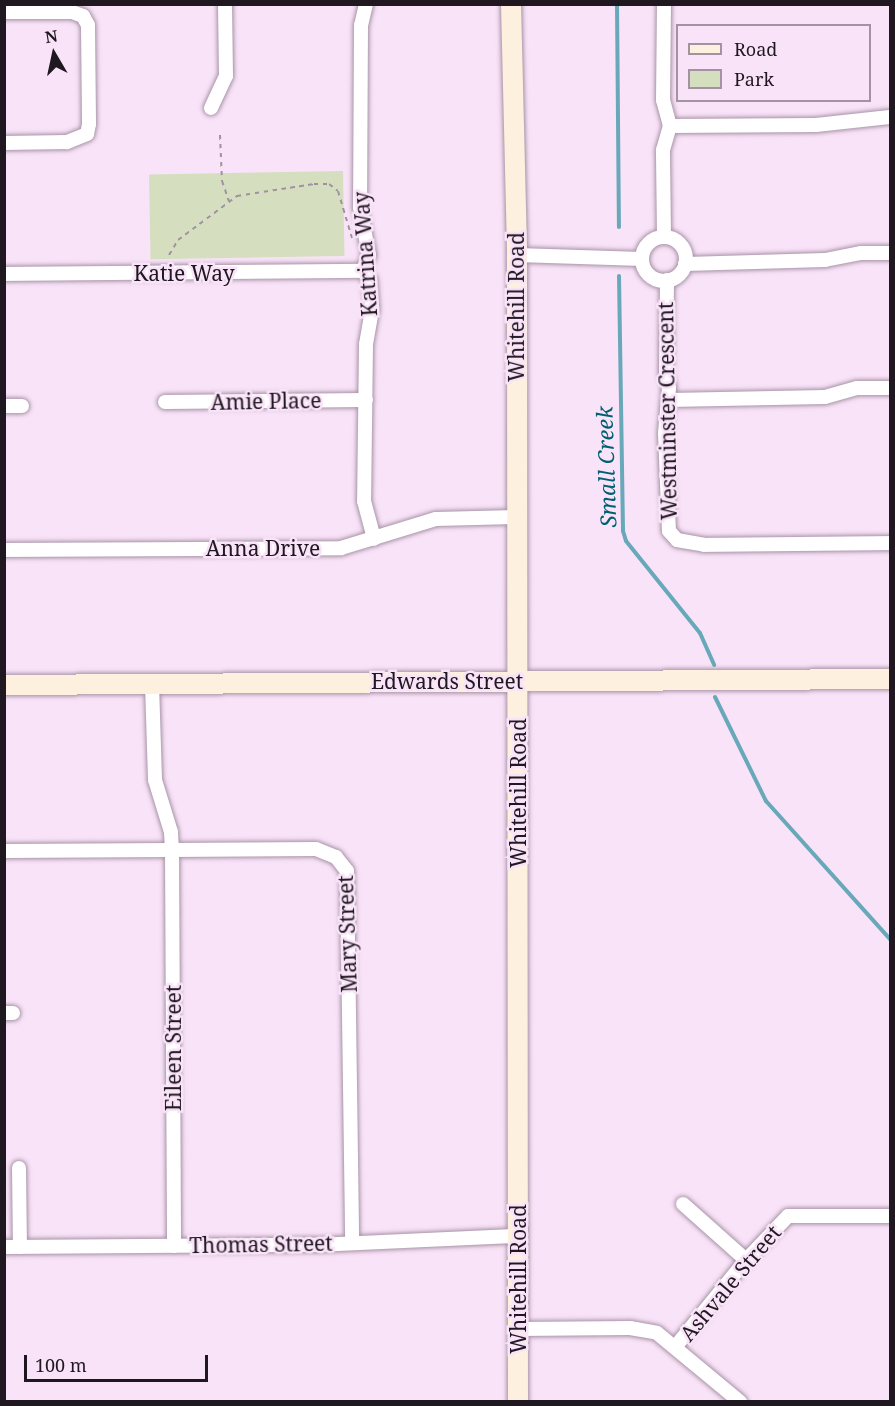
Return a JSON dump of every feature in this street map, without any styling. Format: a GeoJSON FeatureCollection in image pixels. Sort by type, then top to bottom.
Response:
{"type":"FeatureCollection","features":[{"type":"Feature","properties":{"kind":"street"},"geometry":{"type":"LineString","coordinates":[[211,108],[226,76],[225,4]]}},
{"type":"Feature","properties":{"kind":"street","name":"Katrina Way"},"geometry":{"type":"LineString","coordinates":[[366,4],[361,25],[360,207],[368,238],[369,255],[363,272],[370,280],[372,310],[366,344],[364,501],[374,538]]}},
{"type":"Feature","properties":{"kind":"street","name":"Whitehill Road"},"geometry":{"type":"LineString","coordinates":[[511,4],[517,255],[518,1401]]}},
{"type":"Feature","properties":{"kind":"street"},"geometry":{"type":"LineString","coordinates":[[664,4],[663,100],[670,126],[663,150],[664,237]]}},
{"type":"Feature","properties":{"kind":"street"},"geometry":{"type":"LineString","coordinates":[[4,12],[72,12],[83,16],[88,25],[89,124],[87,134],[73,140],[4,142]]}},
{"type":"Feature","properties":{"kind":"street"},"geometry":{"type":"LineString","coordinates":[[670,126],[816,125],[891,117]]}},
{"type":"Feature","properties":{"kind":"street"},"geometry":{"type":"LineString","coordinates":[[664,237],[680,244],[685,264],[678,275],[667,280],[653,277],[642,259],[649,242],[664,237]]}},
{"type":"Feature","properties":{"kind":"street"},"geometry":{"type":"LineString","coordinates":[[685,264],[825,260],[861,253],[891,253]]}},
{"type":"Feature","properties":{"kind":"street"},"geometry":{"type":"LineString","coordinates":[[517,255],[642,259]]}},
{"type":"Feature","properties":{"kind":"street","name":"Katie Way"},"geometry":{"type":"LineString","coordinates":[[4,274],[363,272]]}},
{"type":"Feature","properties":{"kind":"street","name":"Westminster Crescent"},"geometry":{"type":"LineString","coordinates":[[667,280],[664,297],[669,400],[665,417],[666,519],[669,531],[677,540],[704,545],[891,543]]}},
{"type":"Feature","properties":{"kind":"street"},"geometry":{"type":"LineString","coordinates":[[669,400],[825,397],[856,388],[891,388]]}},
{"type":"Feature","properties":{"kind":"street","name":"Amie Place"},"geometry":{"type":"LineString","coordinates":[[165,402],[366,400]]}},
{"type":"Feature","properties":{"kind":"street"},"geometry":{"type":"LineString","coordinates":[[4,406],[22,406]]}},
{"type":"Feature","properties":{"kind":"street","name":"Anna Drive"},"geometry":{"type":"LineString","coordinates":[[4,550],[341,548],[402,526],[436,519],[516,517]]}},
{"type":"Feature","properties":{"kind":"street","name":"Edwards Street"},"geometry":{"type":"LineString","coordinates":[[4,685],[891,679]]}},
{"type":"Feature","properties":{"kind":"street"},"geometry":{"type":"LineString","coordinates":[[4,851],[172,850],[171,832],[155,780],[152,684]]}},
{"type":"Feature","properties":{"kind":"street","name":"Mary Street"},"geometry":{"type":"LineString","coordinates":[[172,850],[316,849],[336,857],[346,871],[352,1241]]}},
{"type":"Feature","properties":{"kind":"street","name":"Eileen Street"},"geometry":{"type":"LineString","coordinates":[[172,850],[174,1246]]}},
{"type":"Feature","properties":{"kind":"street"},"geometry":{"type":"LineString","coordinates":[[19,1168],[20,1247]]}},
{"type":"Feature","properties":{"kind":"street"},"geometry":{"type":"LineString","coordinates":[[683,1204],[746,1260]]}},
{"type":"Feature","properties":{"kind":"street","name":"Ashvale Street"},"geometry":{"type":"LineString","coordinates":[[676,1346],[746,1260],[788,1216],[891,1216]]}},
{"type":"Feature","properties":{"kind":"street","name":"Thomas Street"},"geometry":{"type":"LineString","coordinates":[[4,1247],[174,1246],[518,1236]]}},
{"type":"Feature","properties":{"kind":"street"},"geometry":{"type":"LineString","coordinates":[[519,1329],[630,1328],[657,1333],[676,1346],[740,1401]]}},
{"type":"Feature","properties":{"kind":"path"},"geometry":{"type":"LineString","coordinates":[[220,135],[222,181],[229,201]]}},
{"type":"Feature","properties":{"kind":"path"},"geometry":{"type":"LineString","coordinates":[[169,255],[178,240],[237,196],[329,184],[341,196],[349,236],[353,239],[368,238]]}},
{"type":"Feature","properties":{"kind":"green space"},"geometry":{"type":"Polygon","coordinates":[[[343,171],[344,256],[151,259],[149,174],[343,171]]]}},
{"type":"Feature","properties":{"kind":"waterway","name":"Small Creek"},"geometry":{"type":"LineString","coordinates":[[617,4],[619,227]]}},
{"type":"Feature","properties":{"kind":"waterway","name":"Small Creek"},"geometry":{"type":"LineString","coordinates":[[619,276],[623,531],[626,541],[700,633],[714,665]]}},
{"type":"Feature","properties":{"kind":"waterway","name":"Small Creek"},"geometry":{"type":"LineString","coordinates":[[715,697],[766,801],[890,939]]}}]}
